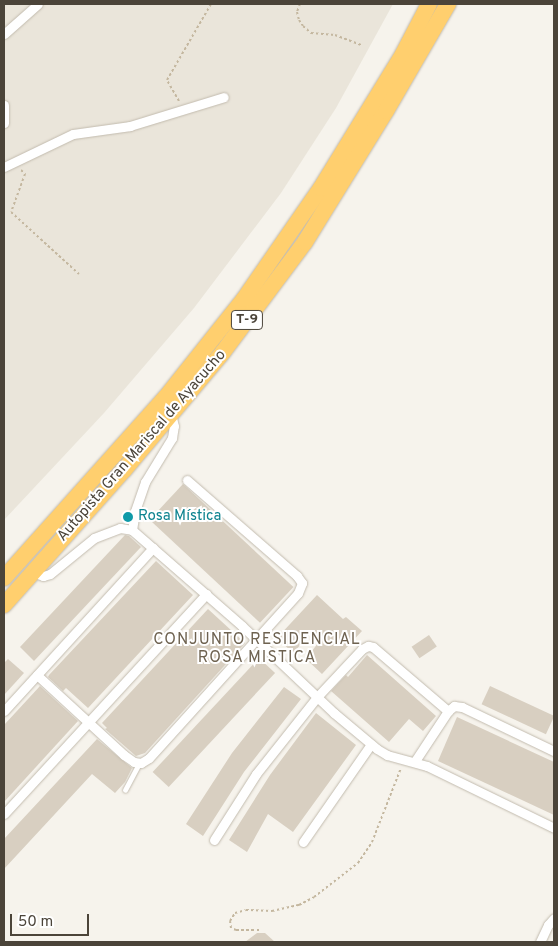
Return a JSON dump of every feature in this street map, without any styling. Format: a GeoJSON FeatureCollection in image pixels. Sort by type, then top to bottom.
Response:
{"type":"FeatureCollection","features":[{"type":"Feature","properties":{"kind":"highway","name":"Autopista Gran Mariscal de Ayacucho"},"geometry":{"type":"LineString","coordinates":[[4,578],[166,397],[244,299],[321,188],[403,54],[430,4]]}},
{"type":"Feature","properties":{"kind":"highway","name":"Autopista Gran Mariscal de Ayacucho"},"geometry":{"type":"LineString","coordinates":[[4,605],[224,352],[304,242],[386,111],[448,4]]}},
{"type":"Feature","properties":{"kind":"street"},"geometry":{"type":"LineString","coordinates":[[4,34],[38,4]]}},
{"type":"Feature","properties":{"kind":"street"},"geometry":{"type":"LineString","coordinates":[[8,164],[73,134],[130,126],[224,97]]}},
{"type":"Feature","properties":{"kind":"street"},"geometry":{"type":"LineString","coordinates":[[4,105],[4,124]]}},
{"type":"Feature","properties":{"kind":"street"},"geometry":{"type":"LineString","coordinates":[[132,530],[134,511],[142,489],[172,438],[174,426],[171,414]]}},
{"type":"Feature","properties":{"kind":"street"},"geometry":{"type":"LineString","coordinates":[[37,675],[124,755],[139,764],[149,758],[298,593],[301,579],[187,480]]}},
{"type":"Feature","properties":{"kind":"street"},"geometry":{"type":"LineString","coordinates":[[32,572],[39,575],[50,574],[94,538],[120,528],[132,530],[206,594],[317,698],[370,744],[387,755],[415,761],[554,828]]}},
{"type":"Feature","properties":{"kind":"street"},"geometry":{"type":"LineString","coordinates":[[4,711],[153,548]]}},
{"type":"Feature","properties":{"kind":"street"},"geometry":{"type":"LineString","coordinates":[[4,814],[206,594]]}},
{"type":"Feature","properties":{"kind":"street"},"geometry":{"type":"LineString","coordinates":[[214,840],[256,774],[317,698],[362,649],[371,646],[448,711]]}},
{"type":"Feature","properties":{"kind":"street"},"geometry":{"type":"LineString","coordinates":[[415,761],[448,711],[454,706],[462,707],[554,751]]}},
{"type":"Feature","properties":{"kind":"street"},"geometry":{"type":"LineString","coordinates":[[303,842],[370,744]]}},
{"type":"Feature","properties":{"kind":"street"},"geometry":{"type":"LineString","coordinates":[[540,942],[544,931],[554,918]]}},
{"type":"Feature","properties":{"kind":"lane"},"geometry":{"type":"LineString","coordinates":[[125,790],[139,764]]}},
{"type":"Feature","properties":{"kind":"path"},"geometry":{"type":"LineString","coordinates":[[184,109],[167,80],[211,4]]}},
{"type":"Feature","properties":{"kind":"path"},"geometry":{"type":"LineString","coordinates":[[300,4],[297,12],[302,26],[311,32],[335,35],[361,45]]}},
{"type":"Feature","properties":{"kind":"path"},"geometry":{"type":"LineString","coordinates":[[8,164],[25,174],[11,212],[78,274]]}},
{"type":"Feature","properties":{"kind":"path"},"geometry":{"type":"LineString","coordinates":[[259,930],[236,930],[231,928],[230,921],[235,913],[246,910],[272,911],[299,905],[314,897],[358,863],[372,842],[403,758]]}},
{"type":"Feature","properties":{"kind":"shaded area"},"geometry":{"type":"Polygon","coordinates":[[[4,4],[393,4],[336,108],[281,193],[194,308],[104,413],[4,520],[4,4]]]}},
{"type":"Feature","properties":{"kind":"building"},"geometry":{"type":"Polygon","coordinates":[[[183,484],[293,587],[260,623],[150,520],[183,484]]]}},
{"type":"Feature","properties":{"kind":"building"},"geometry":{"type":"Polygon","coordinates":[[[125,535],[129,536],[141,547],[34,661],[20,647],[125,535]]]}},
{"type":"Feature","properties":{"kind":"building"},"geometry":{"type":"Polygon","coordinates":[[[156,561],[193,595],[88,708],[66,688],[63,691],[48,677],[156,561]]]}},
{"type":"Feature","properties":{"kind":"building"},"geometry":{"type":"Polygon","coordinates":[[[317,595],[343,619],[346,617],[362,631],[322,674],[306,659],[321,639],[312,632],[293,653],[277,638],[317,595]]]}},
{"type":"Feature","properties":{"kind":"building"},"geometry":{"type":"Polygon","coordinates":[[[208,609],[245,643],[145,753],[136,756],[105,729],[107,728],[102,723],[208,609]]]}},
{"type":"Feature","properties":{"kind":"building"},"geometry":{"type":"Polygon","coordinates":[[[429,635],[437,647],[419,658],[412,647],[429,635]]]}},
{"type":"Feature","properties":{"kind":"building"},"geometry":{"type":"Polygon","coordinates":[[[367,655],[436,716],[423,731],[409,719],[389,742],[331,691],[346,675],[348,677],[367,655]]]}},
{"type":"Feature","properties":{"kind":"building"},"geometry":{"type":"Polygon","coordinates":[[[259,658],[275,673],[169,787],[153,772],[259,658]]]}},
{"type":"Feature","properties":{"kind":"building"},"geometry":{"type":"Polygon","coordinates":[[[8,659],[24,673],[4,695],[4,663],[8,659]]]}},
{"type":"Feature","properties":{"kind":"building"},"geometry":{"type":"Polygon","coordinates":[[[40,686],[78,721],[4,802],[4,725],[40,686]]]}},
{"type":"Feature","properties":{"kind":"building"},"geometry":{"type":"Polygon","coordinates":[[[490,686],[554,716],[546,734],[482,704],[490,686]]]}},
{"type":"Feature","properties":{"kind":"building"},"geometry":{"type":"Polygon","coordinates":[[[284,687],[301,699],[244,772],[203,836],[186,824],[232,753],[284,687]]]}},
{"type":"Feature","properties":{"kind":"building"},"geometry":{"type":"Polygon","coordinates":[[[316,713],[356,745],[293,832],[268,814],[247,852],[229,840],[270,775],[316,713]]]}},
{"type":"Feature","properties":{"kind":"building"},"geometry":{"type":"Polygon","coordinates":[[[457,717],[554,762],[554,815],[438,761],[457,717]]]}},
{"type":"Feature","properties":{"kind":"building"},"geometry":{"type":"Polygon","coordinates":[[[97,739],[132,768],[125,782],[115,793],[92,774],[4,869],[4,839],[97,739]]]}},
{"type":"Feature","properties":{"kind":"building"},"geometry":{"type":"Polygon","coordinates":[[[257,933],[265,933],[275,942],[245,942],[257,933]]]}},
{"type":"Feature","properties":{"kind":"place","name":"Rosa Mística"},"geometry":{"type":"Point","coordinates":[128,517]}},
{"type":"Feature","properties":{"kind":"district","name":"CONJUNTO RESIDENCIAL ROSA MISTICA"},"geometry":{"type":"Point","coordinates":[257,649]}}]}
